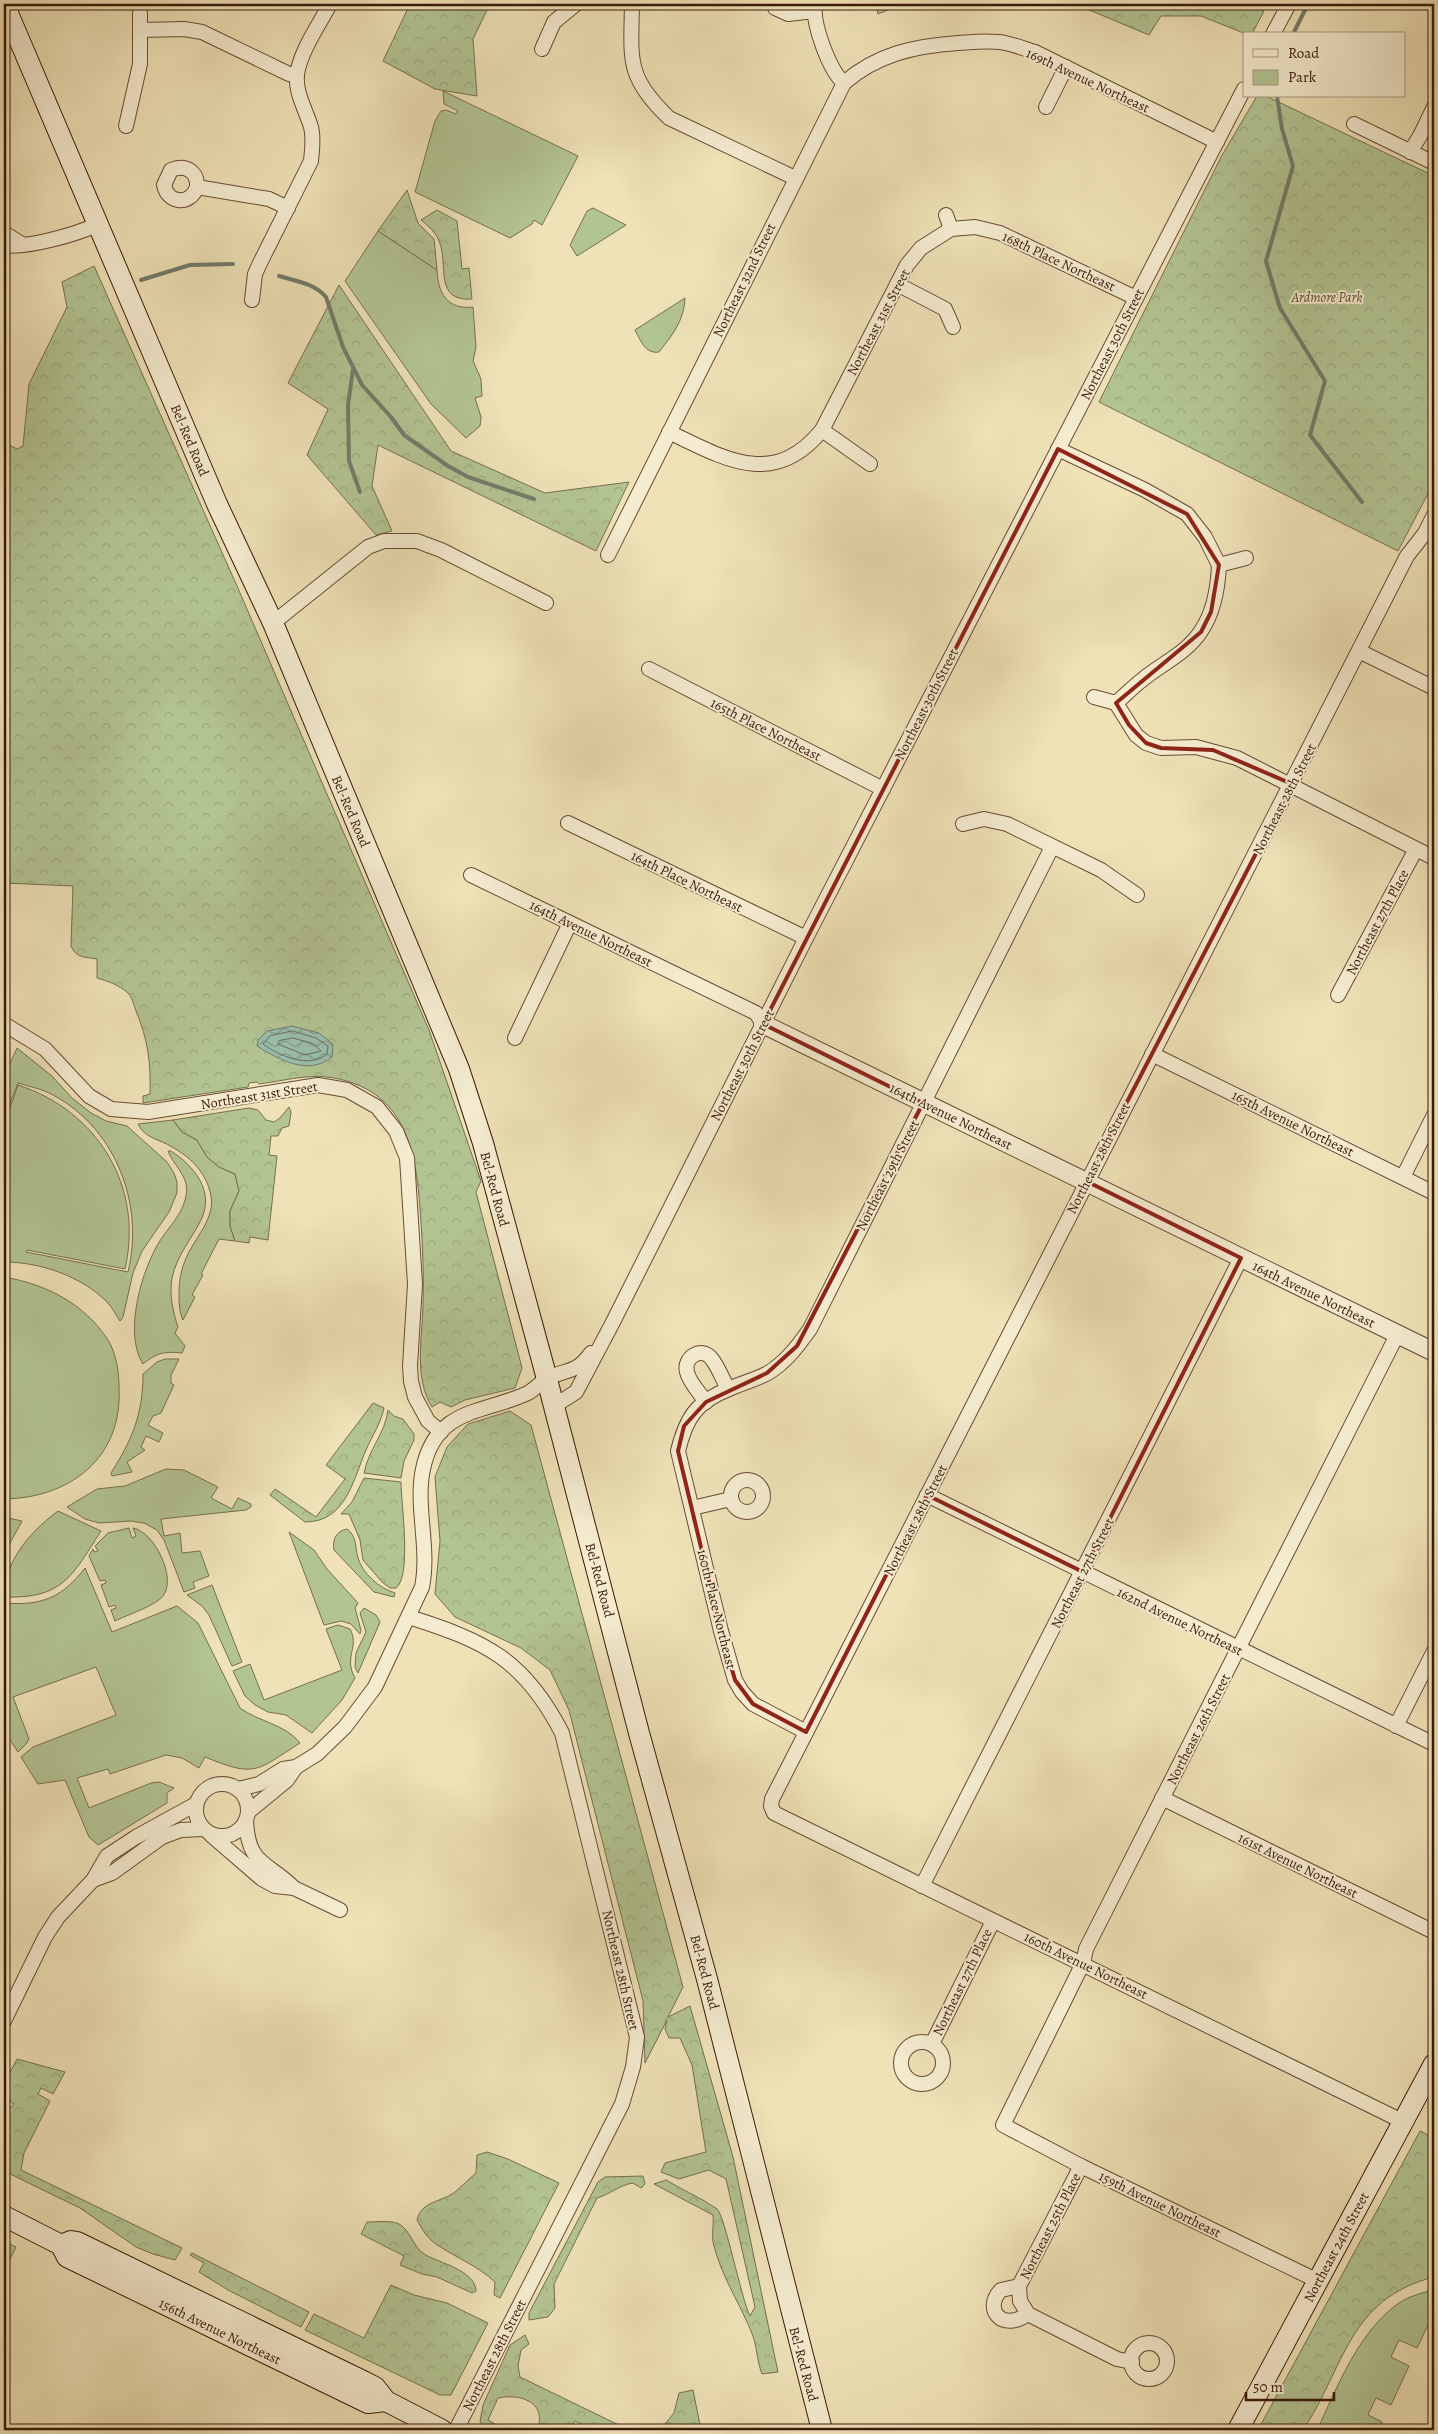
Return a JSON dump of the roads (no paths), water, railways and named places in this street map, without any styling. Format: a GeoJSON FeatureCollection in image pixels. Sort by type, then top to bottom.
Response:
{"type":"FeatureCollection","features":[{"type":"Feature","properties":{"kind":"main road","name":"Bel-Red Road"},"geometry":{"type":"LineString","coordinates":[[4,4],[217,504],[273,623],[459,1068],[483,1143],[639,1733],[707,1979],[822,2430]]}},
{"type":"Feature","properties":{"kind":"main road","name":"Northeast 24th Street"},"geometry":{"type":"LineString","coordinates":[[1238,2430],[1434,2064]]}},
{"type":"Feature","properties":{"kind":"main road","name":"156th Avenue Northeast"},"geometry":{"type":"LineString","coordinates":[[4,2216],[62,2245],[67,2257],[368,2403],[386,2401],[442,2430]]}},
{"type":"Feature","properties":{"kind":"street"},"geometry":{"type":"LineString","coordinates":[[252,300],[255,274],[310,161],[313,146],[311,128],[299,96],[297,75],[303,56],[330,4]]}},
{"type":"Feature","properties":{"kind":"street"},"geometry":{"type":"LineString","coordinates":[[542,49],[554,22],[576,4]]}},
{"type":"Feature","properties":{"kind":"street"},"geometry":{"type":"LineString","coordinates":[[632,4],[634,71],[642,89],[655,104],[670,118],[795,178]]}},
{"type":"Feature","properties":{"kind":"street"},"geometry":{"type":"LineString","coordinates":[[1274,32],[1289,4]]}},
{"type":"Feature","properties":{"kind":"street"},"geometry":{"type":"LineString","coordinates":[[775,8],[788,14],[814,7],[830,62],[837,77],[844,83]]}},
{"type":"Feature","properties":{"kind":"street"},"geometry":{"type":"LineString","coordinates":[[126,126],[140,64],[140,13]]}},
{"type":"Feature","properties":{"kind":"street"},"geometry":{"type":"LineString","coordinates":[[140,30],[184,29],[202,32],[289,74],[297,75]]}},
{"type":"Feature","properties":{"kind":"street","name":"169th Avenue Northeast"},"geometry":{"type":"LineString","coordinates":[[844,83],[858,70],[875,60],[911,48],[985,41],[1005,43],[1035,52],[1217,142]]}},
{"type":"Feature","properties":{"kind":"street"},"geometry":{"type":"LineString","coordinates":[[1046,107],[1066,67]]}},
{"type":"Feature","properties":{"kind":"street","name":"Northeast 32nd Street"},"geometry":{"type":"LineString","coordinates":[[608,555],[844,83]]}},
{"type":"Feature","properties":{"kind":"street","name":"Northeast 30th Street"},"geometry":{"type":"LineString","coordinates":[[554,1406],[576,1392],[613,1322],[806,938],[1243,91]]}},
{"type":"Feature","properties":{"kind":"street"},"geometry":{"type":"LineString","coordinates":[[1410,152],[1434,107]]}},
{"type":"Feature","properties":{"kind":"street"},"geometry":{"type":"LineString","coordinates":[[1354,124],[1434,163]]}},
{"type":"Feature","properties":{"kind":"street"},"geometry":{"type":"LineString","coordinates":[[197,187],[269,199],[288,208]]}},
{"type":"Feature","properties":{"kind":"street"},"geometry":{"type":"LineString","coordinates":[[946,215],[951,229]]}},
{"type":"Feature","properties":{"kind":"street"},"geometry":{"type":"LineString","coordinates":[[4,245],[55,239],[86,230],[98,224]]}},
{"type":"Feature","properties":{"kind":"street","name":"168th Place Northeast"},"geometry":{"type":"LineString","coordinates":[[951,229],[974,227],[1000,233],[1136,298]]}},
{"type":"Feature","properties":{"kind":"street","name":"Northeast 31st Street"},"geometry":{"type":"LineString","coordinates":[[669,432],[738,463],[764,466],[795,455],[809,446],[822,430],[907,265],[921,248],[951,229]]}},
{"type":"Feature","properties":{"kind":"street"},"geometry":{"type":"LineString","coordinates":[[4,233],[22,244]]}},
{"type":"Feature","properties":{"kind":"street"},"geometry":{"type":"LineString","coordinates":[[897,284],[945,309],[954,327]]}},
{"type":"Feature","properties":{"kind":"street"},"geometry":{"type":"LineString","coordinates":[[822,430],[870,464]]}},
{"type":"Feature","properties":{"kind":"street"},"geometry":{"type":"LineString","coordinates":[[1058,449],[1145,490],[1187,514],[1206,537],[1220,565],[1218,584],[1211,612],[1201,632],[1188,646],[1142,679],[1116,704]]}},
{"type":"Feature","properties":{"kind":"street","name":"Northeast 28th Street"},"geometry":{"type":"LineString","coordinates":[[771,1806],[772,1799],[1086,1181],[1292,784],[1407,556],[1430,535],[1434,515]]}},
{"type":"Feature","properties":{"kind":"street"},"geometry":{"type":"LineString","coordinates":[[273,623],[368,547],[384,541],[401,539],[417,541],[441,550],[546,603]]}},
{"type":"Feature","properties":{"kind":"street"},"geometry":{"type":"LineString","coordinates":[[1220,565],[1246,558]]}},
{"type":"Feature","properties":{"kind":"street"},"geometry":{"type":"LineString","coordinates":[[1359,651],[1434,688]]}},
{"type":"Feature","properties":{"kind":"street","name":"165th Place Northeast"},"geometry":{"type":"LineString","coordinates":[[649,669],[883,789]]}},
{"type":"Feature","properties":{"kind":"street"},"geometry":{"type":"LineString","coordinates":[[1094,697],[1116,704],[1136,735],[1146,744],[1161,748],[1196,747],[1213,750],[1237,758],[1292,784],[1434,858]]}},
{"type":"Feature","properties":{"kind":"street"},"geometry":{"type":"LineString","coordinates":[[963,824],[984,819],[1006,824],[1101,870],[1137,895]]}},
{"type":"Feature","properties":{"kind":"street","name":"164th Place Northeast"},"geometry":{"type":"LineString","coordinates":[[568,823],[806,938]]}},
{"type":"Feature","properties":{"kind":"street","name":"Northeast 29th Street"},"geometry":{"type":"LineString","coordinates":[[684,1426],[706,1402],[728,1389],[767,1373],[783,1362],[810,1329],[1052,847]]}},
{"type":"Feature","properties":{"kind":"street","name":"Northeast 27th Place"},"geometry":{"type":"LineString","coordinates":[[1338,995],[1416,848]]}},
{"type":"Feature","properties":{"kind":"street","name":"164th Avenue Northeast"},"geometry":{"type":"LineString","coordinates":[[471,875],[756,1013],[762,1024],[1434,1352]]}},
{"type":"Feature","properties":{"kind":"street"},"geometry":{"type":"LineString","coordinates":[[515,1038],[570,923]]}},
{"type":"Feature","properties":{"kind":"street","name":"Northeast 31st Street"},"geometry":{"type":"LineString","coordinates":[[4,1024],[52,1055],[89,1096],[104,1107],[129,1112],[170,1109],[318,1085],[337,1087],[358,1094],[377,1107],[396,1131],[407,1158],[415,1284],[410,1366],[411,1380],[415,1396],[428,1421],[441,1432]]}},
{"type":"Feature","properties":{"kind":"street","name":"165th Avenue Northeast"},"geometry":{"type":"LineString","coordinates":[[1152,1054],[1434,1193]]}},
{"type":"Feature","properties":{"kind":"street"},"geometry":{"type":"LineString","coordinates":[[1403,1177],[1434,1115]]}},
{"type":"Feature","properties":{"kind":"street","name":"Northeast 27th Street"},"geometry":{"type":"LineString","coordinates":[[922,1886],[1241,1258]]}},
{"type":"Feature","properties":{"kind":"street","name":"Northeast 30th Street"},"geometry":{"type":"LineString","coordinates":[[441,1432],[453,1420],[469,1412],[529,1392],[546,1379],[582,1365],[613,1322]]}},
{"type":"Feature","properties":{"kind":"street","name":"Northeast 26th Street"},"geometry":{"type":"LineString","coordinates":[[1003,2125],[1083,1963],[1086,1949],[1397,1335]]}},
{"type":"Feature","properties":{"kind":"street"},"geometry":{"type":"LineString","coordinates":[[706,1402],[686,1371],[688,1361],[695,1354],[704,1353],[712,1358],[728,1389]]}},
{"type":"Feature","properties":{"kind":"street","name":"160th Place Northeast"},"geometry":{"type":"LineString","coordinates":[[684,1426],[678,1451],[720,1631],[735,1680],[753,1704],[806,1732]]}},
{"type":"Feature","properties":{"kind":"street"},"geometry":{"type":"LineString","coordinates":[[4,2021],[45,1937],[58,1917],[93,1880],[107,1856],[136,1837],[196,1804],[205,1789],[213,1785],[222,1784],[238,1789],[259,1784],[317,1754],[359,1711],[389,1660],[418,1597],[425,1571],[421,1484],[423,1468],[441,1432]]}},
{"type":"Feature","properties":{"kind":"street","name":"162nd Avenue Northeast"},"geometry":{"type":"LineString","coordinates":[[927,1495],[1238,1650],[1434,1744]]}},
{"type":"Feature","properties":{"kind":"street"},"geometry":{"type":"LineString","coordinates":[[692,1508],[731,1499]]}},
{"type":"Feature","properties":{"kind":"street","name":"Northeast 28th Street"},"geometry":{"type":"LineString","coordinates":[[409,1617],[479,1642],[499,1654],[536,1690],[549,1708],[562,1733],[637,2037],[633,2067],[622,2104],[456,2430]]}},
{"type":"Feature","properties":{"kind":"street"},"geometry":{"type":"LineString","coordinates":[[1396,1726],[1434,1651]]}},
{"type":"Feature","properties":{"kind":"street"},"geometry":{"type":"LineString","coordinates":[[93,1880],[112,1873],[162,1837],[180,1830],[207,1832],[219,1836],[235,1833],[247,1816],[287,1780],[296,1766]]}},
{"type":"Feature","properties":{"kind":"street"},"geometry":{"type":"LineString","coordinates":[[238,1789],[244,1796],[247,1816],[247,1838],[252,1851],[262,1865],[282,1877],[294,1888],[340,1910]]}},
{"type":"Feature","properties":{"kind":"street","name":"161st Avenue Northeast"},"geometry":{"type":"LineString","coordinates":[[1162,1798],[1434,1932]]}},
{"type":"Feature","properties":{"kind":"street"},"geometry":{"type":"LineString","coordinates":[[196,1804],[198,1822],[207,1832],[224,1844],[262,1879],[275,1886],[294,1888]]}},
{"type":"Feature","properties":{"kind":"street","name":"160th Avenue Northeast"},"geometry":{"type":"LineString","coordinates":[[771,1806],[774,1813],[1404,2122]]}},
{"type":"Feature","properties":{"kind":"street","name":"Northeast 27th Place"},"geometry":{"type":"LineString","coordinates":[[932,2044],[993,1921]]}},
{"type":"Feature","properties":{"kind":"street","name":"159th Avenue Northeast"},"geometry":{"type":"LineString","coordinates":[[1003,2125],[1081,2166],[1318,2280]]}},
{"type":"Feature","properties":{"kind":"street","name":"Northeast 25th Place"},"geometry":{"type":"LineString","coordinates":[[1019,2286],[1001,2290],[995,2299],[994,2309],[999,2317],[1007,2322],[1019,2320],[1028,2314],[1020,2301],[1019,2286],[1081,2166]]}},
{"type":"Feature","properties":{"kind":"street"},"geometry":{"type":"LineString","coordinates":[[1028,2314],[1117,2359],[1132,2362]]}},
{"type":"Feature","properties":{"kind":"water"},"geometry":{"type":"Polygon","coordinates":[[[292,1026],[319,1033],[333,1044],[332,1057],[323,1063],[304,1066],[284,1061],[257,1046],[258,1040],[267,1031],[292,1026]]]}},
{"type":"Feature","properties":{"kind":"waterway"},"geometry":{"type":"LineString","coordinates":[[1294,32],[1308,4]]}},
{"type":"Feature","properties":{"kind":"waterway"},"geometry":{"type":"LineString","coordinates":[[1277,98],[1282,129],[1293,166],[1266,261],[1280,308],[1325,381],[1310,435],[1362,502]]}},
{"type":"Feature","properties":{"kind":"waterway"},"geometry":{"type":"LineString","coordinates":[[141,280],[190,265],[233,264]]}},
{"type":"Feature","properties":{"kind":"waterway"},"geometry":{"type":"LineString","coordinates":[[279,276],[310,286],[326,297],[343,347],[362,385],[391,417],[404,435],[448,466],[468,477],[534,499]]}},
{"type":"Feature","properties":{"kind":"waterway"},"geometry":{"type":"LineString","coordinates":[[353,369],[348,405],[349,461],[360,492]]}},
{"type":"Feature","properties":{"kind":"park label","name":"Ardmore Park"},"geometry":{"type":"Point","coordinates":[1327,297]}}]}
